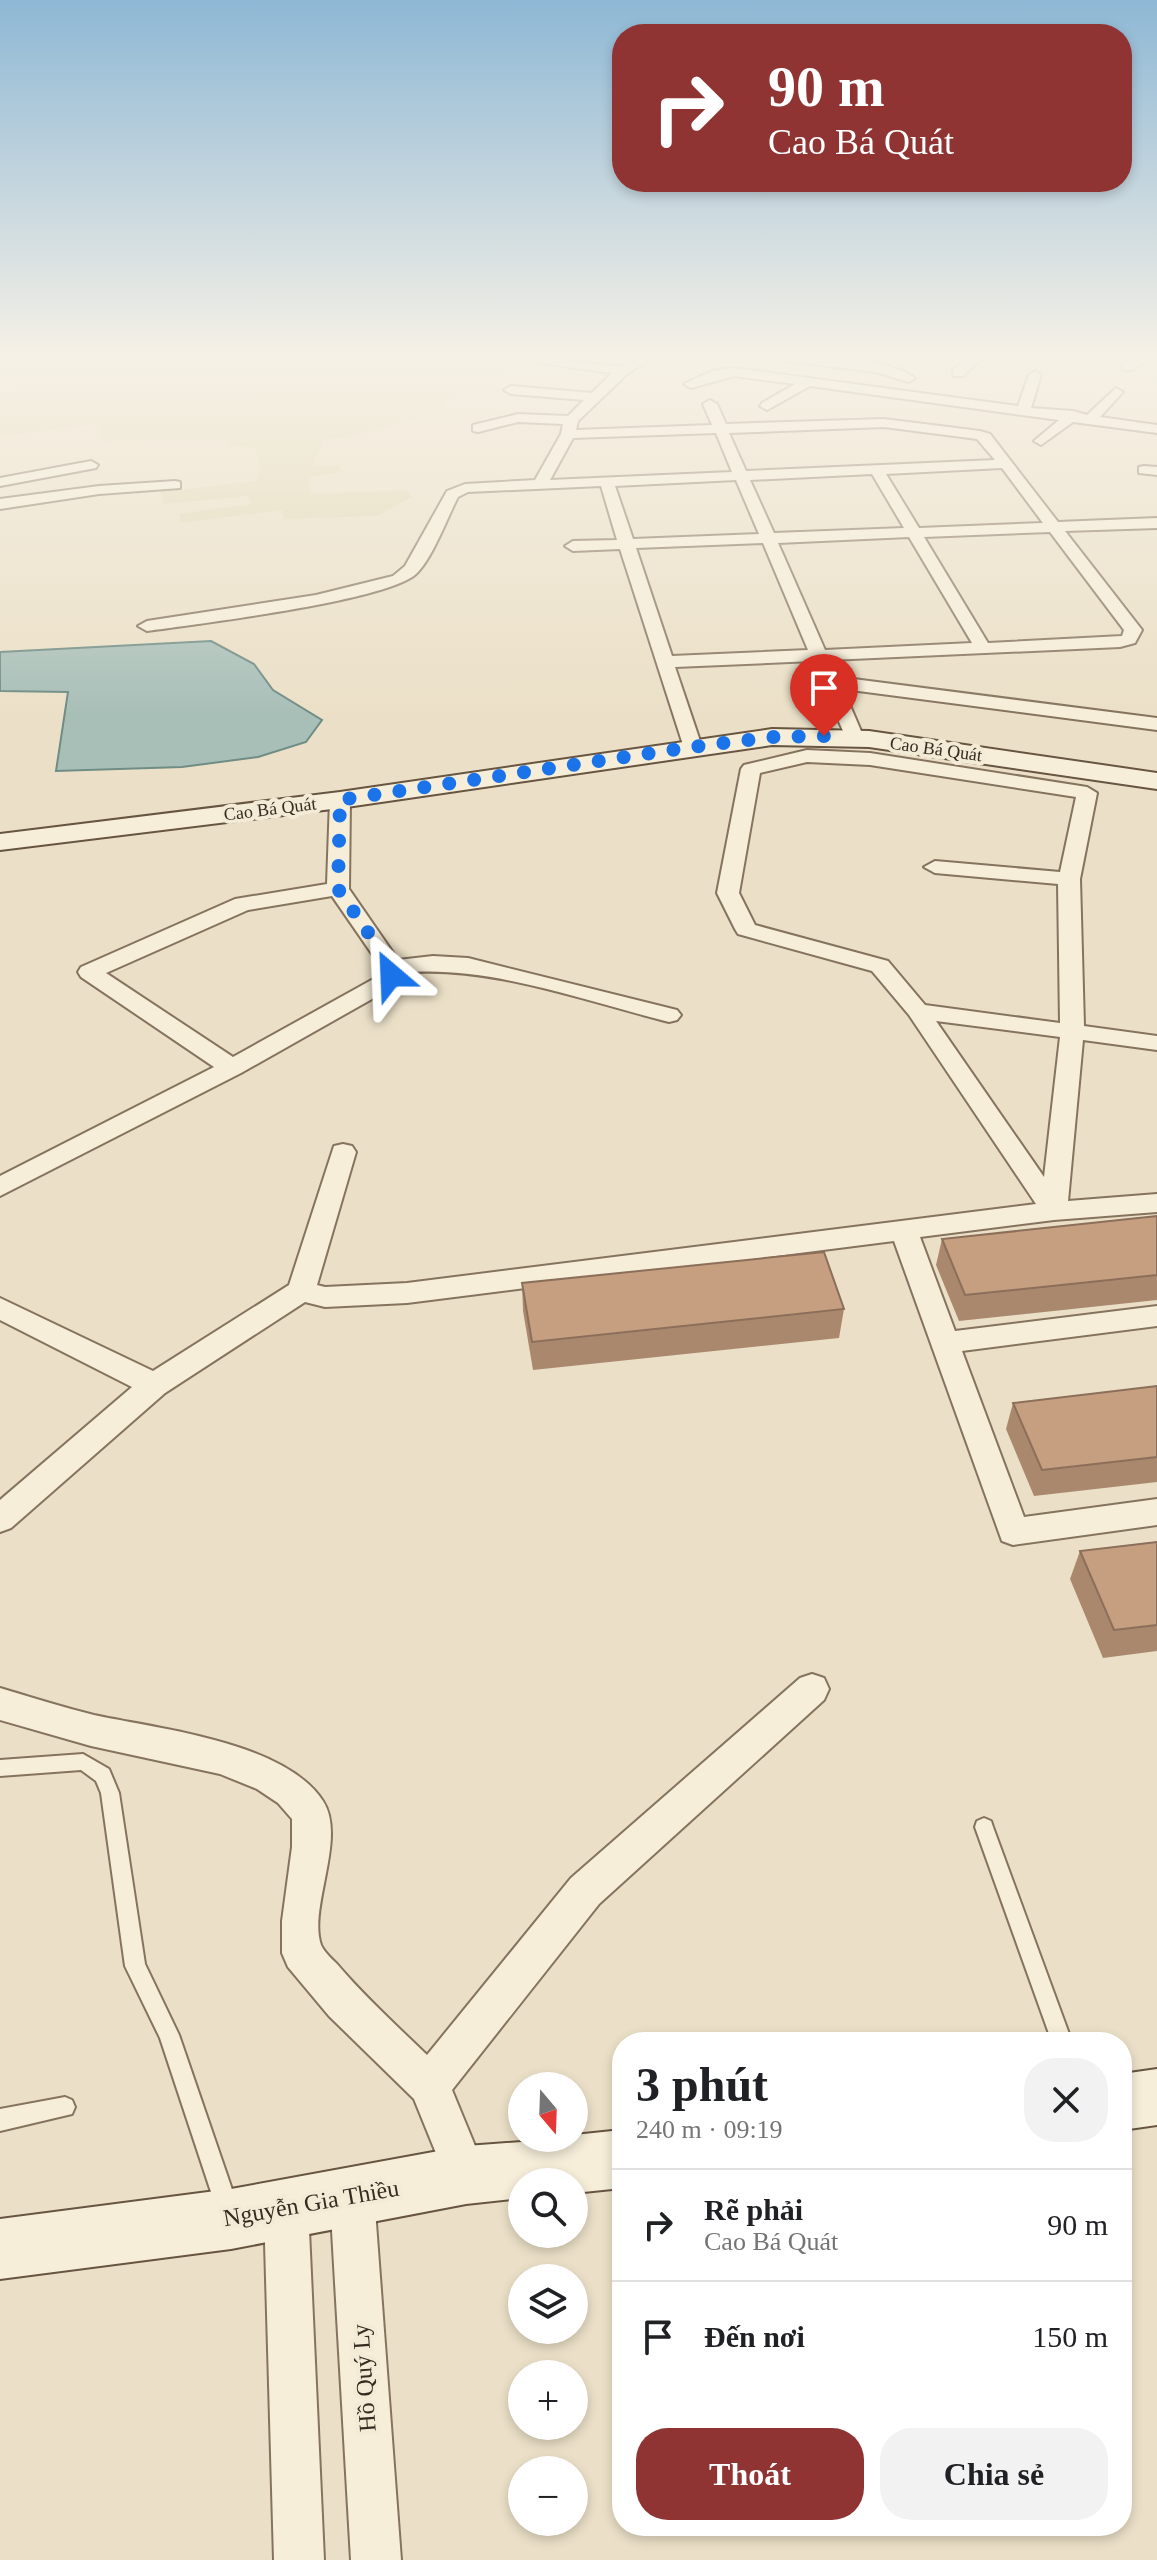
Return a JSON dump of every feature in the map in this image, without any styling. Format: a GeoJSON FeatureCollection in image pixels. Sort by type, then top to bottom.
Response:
{"type":"FeatureCollection","features":[{"type":"Feature","properties":{"kind":"street"},"geometry":{"type":"LineString","coordinates":[[0,482],[35,475]]}},
{"type":"Feature","properties":{"kind":"street"},"geometry":{"type":"LineString","coordinates":[[541,483],[545,475]]}},
{"type":"Feature","properties":{"kind":"street"},"geometry":{"type":"LineString","coordinates":[[147,626],[316,600],[399,579],[412,569],[455,491],[472,487],[541,483],[728,475]]}},
{"type":"Feature","properties":{"kind":"street"},"geometry":{"type":"LineString","coordinates":[[741,475],[855,738]]}},
{"type":"Feature","properties":{"kind":"street"},"geometry":{"type":"LineString","coordinates":[[880,475],[983,648]]}},
{"type":"Feature","properties":{"kind":"street"},"geometry":{"type":"LineString","coordinates":[[664,662],[1120,642],[1133,634],[1013,475]]}},
{"type":"Feature","properties":{"kind":"street"},"geometry":{"type":"LineString","coordinates":[[606,480],[692,747]]}},
{"type":"Feature","properties":{"kind":"street"},"geometry":{"type":"LineString","coordinates":[[0,504],[99,490],[175,485]]}},
{"type":"Feature","properties":{"kind":"street"},"geometry":{"type":"LineString","coordinates":[[573,546],[1157,523]]}},
{"type":"Feature","properties":{"kind":"street"},"geometry":{"type":"LineString","coordinates":[[831,682],[1157,724]]}},
{"type":"Feature","properties":{"kind":"street","name":"Cao Bá Quát"},"geometry":{"type":"LineString","coordinates":[[0,842],[340,800],[772,737],[855,738],[1157,781]]}},
{"type":"Feature","properties":{"kind":"street"},"geometry":{"type":"LineString","coordinates":[[807,756],[870,759],[1087,793],[1069,879],[1072,1033],[1054,1211],[918,1011],[880,966],[746,929],[728,893],[751,769],[807,756]]}},
{"type":"Feature","properties":{"kind":"street"},"geometry":{"type":"LineString","coordinates":[[0,1187],[380,988],[391,975],[392,967],[338,889],[340,800]]}},
{"type":"Feature","properties":{"kind":"street"},"geometry":{"type":"LineString","coordinates":[[935,867],[1069,879]]}},
{"type":"Feature","properties":{"kind":"street"},"geometry":{"type":"LineString","coordinates":[[232,1068],[89,972],[243,904],[338,889]]}},
{"type":"Feature","properties":{"kind":"street"},"geometry":{"type":"LineString","coordinates":[[392,967],[433,963],[468,965],[669,1015]]}},
{"type":"Feature","properties":{"kind":"street"},"geometry":{"type":"LineString","coordinates":[[918,1011],[1157,1043]]}},
{"type":"Feature","properties":{"kind":"street"},"geometry":{"type":"LineString","coordinates":[[0,1519],[154,1385],[301,1291],[343,1152]]}},
{"type":"Feature","properties":{"kind":"street"},"geometry":{"type":"LineString","coordinates":[[301,1291],[325,1297],[407,1293],[1054,1211],[1157,1203]]}},
{"type":"Feature","properties":{"kind":"street"},"geometry":{"type":"LineString","coordinates":[[904,1230],[1013,1532],[1157,1512]]}},
{"type":"Feature","properties":{"kind":"street"},"geometry":{"type":"LineString","coordinates":[[0,1308],[154,1385]]}},
{"type":"Feature","properties":{"kind":"street"},"geometry":{"type":"LineString","coordinates":[[945,1343],[1157,1316]]}},
{"type":"Feature","properties":{"kind":"street"},"geometry":{"type":"LineString","coordinates":[[429,2085],[585,1891],[812,1689]]}},
{"type":"Feature","properties":{"kind":"street"},"geometry":{"type":"LineString","coordinates":[[0,1704],[91,1730],[222,1758],[270,1777],[291,1791],[310,1813],[310,1858],[301,1921],[302,1953],[343,2002],[429,2085],[466,2175]]}},
{"type":"Feature","properties":{"kind":"street"},"geometry":{"type":"LineString","coordinates":[[1132,2101],[1157,2097]]}},
{"type":"Feature","properties":{"kind":"street","name":"Nguyễn Gia Thiều"},"geometry":{"type":"LineString","coordinates":[[0,2249],[231,2219],[466,2175],[612,2160]]}},
{"type":"Feature","properties":{"kind":"street","name":"Hồ Quý Ly"},"geometry":{"type":"LineString","coordinates":[[352,2196],[376,2560]]}},
{"type":"Feature","properties":{"kind":"street"},"geometry":{"type":"LineString","coordinates":[[286,2208],[299,2560]]}},
{"type":"Feature","properties":{"kind":"lane"},"geometry":{"type":"LineString","coordinates":[[0,1768],[83,1762],[103,1775],[110,1793],[135,1966],[169,2035],[231,2219]]}},
{"type":"Feature","properties":{"kind":"lane"},"geometry":{"type":"LineString","coordinates":[[984,1827],[1058,2032]]}},
{"type":"Feature","properties":{"kind":"lane"},"geometry":{"type":"LineString","coordinates":[[0,2120],[65,2107]]}},
{"type":"Feature","properties":{"kind":"shaded area"},"geometry":{"type":"Polygon","coordinates":[[[258,475],[319,475],[309,477],[311,494],[407,490],[412,497],[377,516],[284,519],[282,510],[181,523],[179,514],[252,504],[248,496],[164,504],[160,492],[257,481],[258,475]]]}},
{"type":"Feature","properties":{"kind":"water"},"geometry":{"type":"Polygon","coordinates":[[[211,641],[254,664],[273,690],[322,720],[306,742],[258,757],[182,767],[56,771],[68,692],[0,691],[0,652],[211,641]]]}},
{"type":"Feature","properties":{"kind":"building"},"geometry":{"type":"Polygon","coordinates":[[[1157,1216],[1157,1275],[965,1295],[942,1239],[1157,1216]]]}},
{"type":"Feature","properties":{"kind":"building"},"geometry":{"type":"Polygon","coordinates":[[[824,1252],[844,1309],[532,1342],[522,1283],[824,1252]]]}},
{"type":"Feature","properties":{"kind":"building"},"geometry":{"type":"Polygon","coordinates":[[[1157,1386],[1157,1457],[1042,1470],[1013,1403],[1157,1386]]]}},
{"type":"Feature","properties":{"kind":"building"},"geometry":{"type":"Polygon","coordinates":[[[1157,1542],[1157,1625],[1114,1630],[1080,1551],[1157,1542]]]}},
{"type":"Feature","properties":{"kind":"route"},"geometry":{"type":"LineString","coordinates":[[391,975],[392,967],[338,889],[340,800],[692,747],[772,737],[824,736]]}}]}
